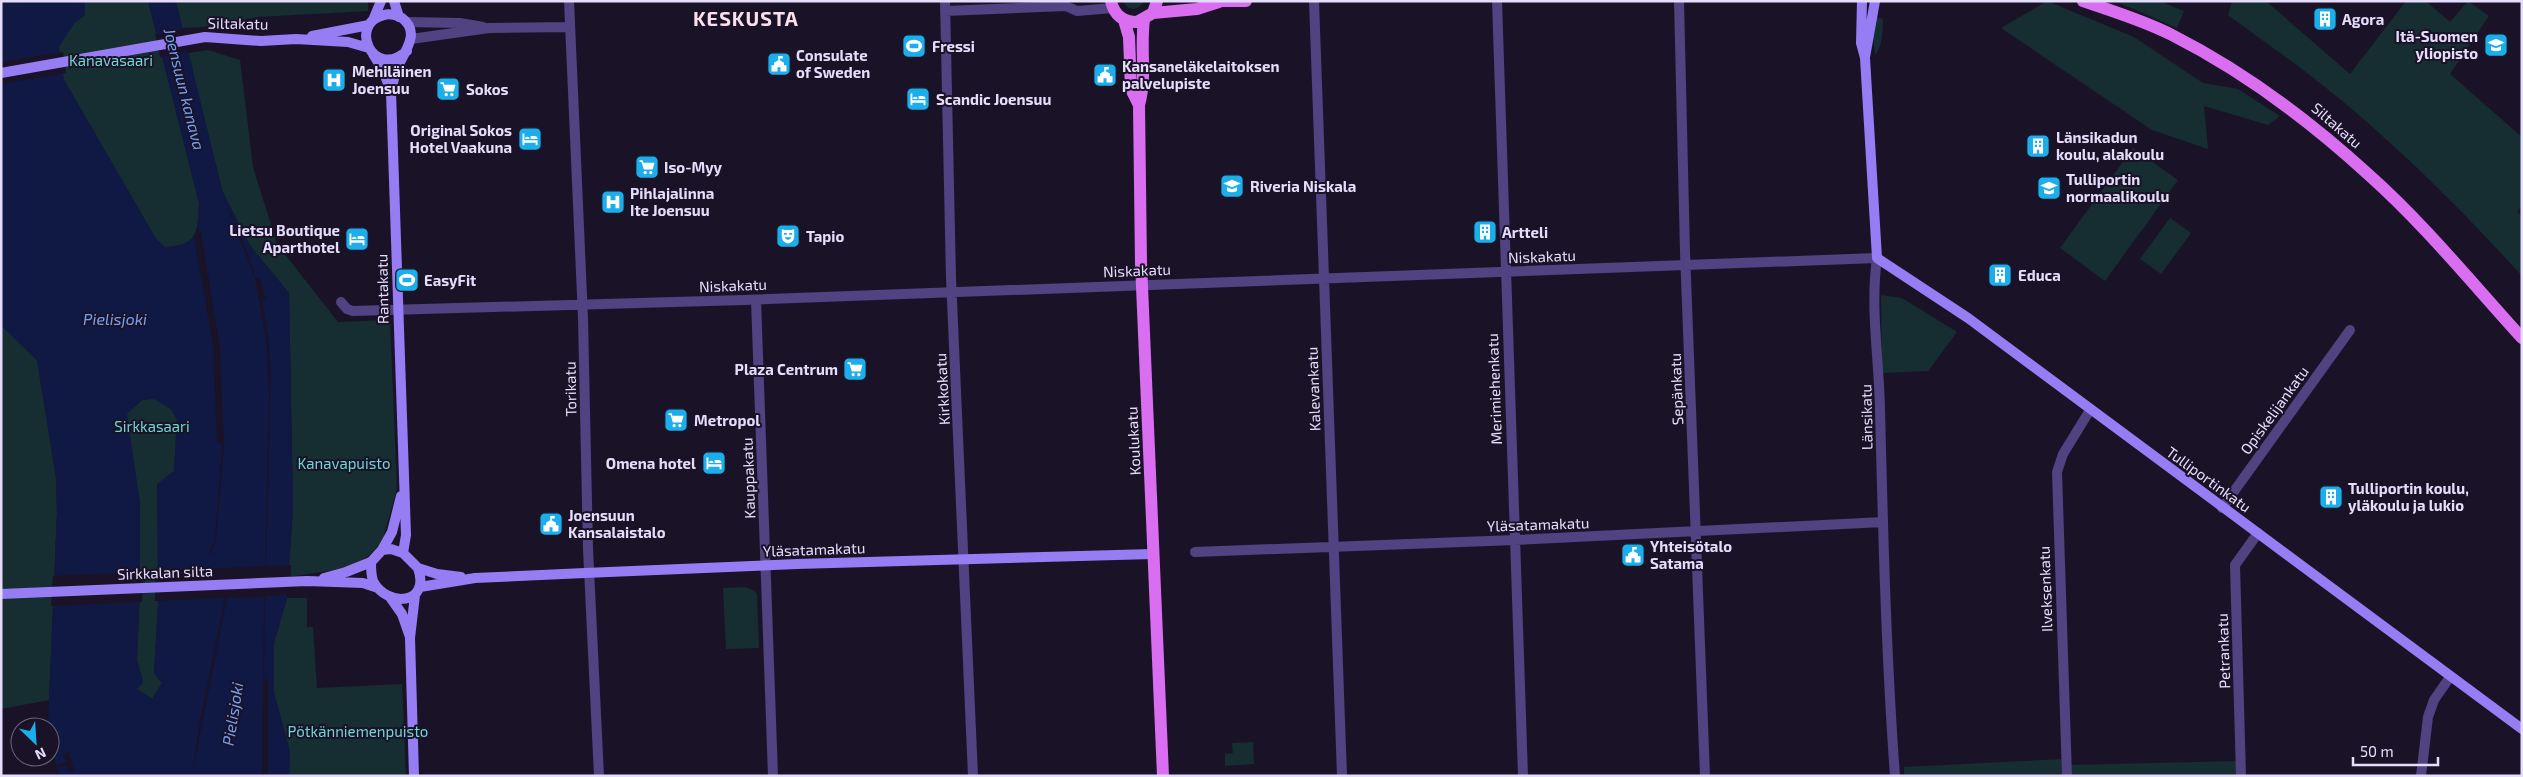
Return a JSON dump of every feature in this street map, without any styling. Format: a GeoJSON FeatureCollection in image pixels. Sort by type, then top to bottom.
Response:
{"type":"FeatureCollection","features":[{"type":"Feature","properties":{"kind":"main road"},"geometry":{"type":"LineString","coordinates":[[381,1],[365,36],[371,51],[381,59],[390,60],[399,57],[407,51],[411,39],[410,30],[394,1]]}},
{"type":"Feature","properties":{"kind":"main road"},"geometry":{"type":"LineString","coordinates":[[1112,5],[1124,20],[1131,22],[1151,11],[1197,9],[1217,2],[1246,1]]}},
{"type":"Feature","properties":{"kind":"main road","name":"Länsikatu"},"geometry":{"type":"LineString","coordinates":[[1862,1],[1861,43],[1865,58],[1877,258]]}},
{"type":"Feature","properties":{"kind":"main road","name":"Länsikatu"},"geometry":{"type":"LineString","coordinates":[[1865,58],[1875,1]]}},
{"type":"Feature","properties":{"kind":"main road","name":"Siltakatu"},"geometry":{"type":"LineString","coordinates":[[2083,1],[2170,34],[2219,61],[2290,108],[2370,175],[2413,218],[2522,338]]}},
{"type":"Feature","properties":{"kind":"main road","name":"Koulukatu"},"geometry":{"type":"LineString","coordinates":[[1151,11],[1141,44],[1144,87],[1140,105],[1142,285],[1163,776]]}},
{"type":"Feature","properties":{"kind":"main road"},"geometry":{"type":"LineString","coordinates":[[372,22],[386,14],[403,19]]}},
{"type":"Feature","properties":{"kind":"main road","name":"Koulukatu"},"geometry":{"type":"LineString","coordinates":[[1124,20],[1128,29],[1131,89],[1140,105]]}},
{"type":"Feature","properties":{"kind":"main road","name":"Siltakatu"},"geometry":{"type":"LineString","coordinates":[[296,39],[372,22]]}},
{"type":"Feature","properties":{"kind":"main road","name":"Siltakatu"},"geometry":{"type":"LineString","coordinates":[[1,73],[205,38],[262,41],[296,39],[348,42],[371,51]]}},
{"type":"Feature","properties":{"kind":"main road","name":"Rantakatu"},"geometry":{"type":"LineString","coordinates":[[371,51],[383,70],[391,92]]}},
{"type":"Feature","properties":{"kind":"main road","name":"Rantakatu"},"geometry":{"type":"LineString","coordinates":[[403,553],[406,535],[391,92],[397,68],[407,51]]}},
{"type":"Feature","properties":{"kind":"main road","name":"Tulliportinkatu"},"geometry":{"type":"LineString","coordinates":[[1877,258],[1968,318],[2450,677],[2522,728]]}},
{"type":"Feature","properties":{"kind":"main road","name":"Rantakatu"},"geometry":{"type":"LineString","coordinates":[[382,550],[392,532],[404,485]]}},
{"type":"Feature","properties":{"kind":"main road"},"geometry":{"type":"LineString","coordinates":[[309,581],[346,572],[371,562],[382,550],[391,549],[403,553],[418,568],[418,591],[410,638],[414,776]]}},
{"type":"Feature","properties":{"kind":"main road","name":"Yläsatamakatu"},"geometry":{"type":"LineString","coordinates":[[418,568],[437,574],[475,578],[765,565],[1154,554]]}},
{"type":"Feature","properties":{"kind":"main road"},"geometry":{"type":"LineString","coordinates":[[371,562],[373,580],[378,588]]}},
{"type":"Feature","properties":{"kind":"main road","name":"Yläsatamakatu"},"geometry":{"type":"LineString","coordinates":[[418,591],[475,578]]}},
{"type":"Feature","properties":{"kind":"main road"},"geometry":{"type":"LineString","coordinates":[[309,581],[363,583],[378,588],[390,597],[402,614],[410,638]]}},
{"type":"Feature","properties":{"kind":"main road","name":"Sirkkalan silta"},"geometry":{"type":"LineString","coordinates":[[1,594],[309,581]]}},
{"type":"Feature","properties":{"kind":"main road"},"geometry":{"type":"LineString","coordinates":[[390,597],[408,599],[418,591]]}},
{"type":"Feature","properties":{"kind":"street","name":"Torikatu"},"geometry":{"type":"LineString","coordinates":[[569,1],[599,776]]}},
{"type":"Feature","properties":{"kind":"street","name":"Kalevankatu"},"geometry":{"type":"LineString","coordinates":[[1314,1],[1342,776]]}},
{"type":"Feature","properties":{"kind":"street","name":"Merimiehenkatu"},"geometry":{"type":"LineString","coordinates":[[1496,1],[1523,776]]}},
{"type":"Feature","properties":{"kind":"street","name":"Sepänkatu"},"geometry":{"type":"LineString","coordinates":[[1679,1],[1686,266],[1705,776]]}},
{"type":"Feature","properties":{"kind":"street"},"geometry":{"type":"LineString","coordinates":[[945,6],[1068,4],[1077,11],[1112,5]]}},
{"type":"Feature","properties":{"kind":"street","name":"Kirkkokatu"},"geometry":{"type":"LineString","coordinates":[[945,6],[952,291],[973,776]]}},
{"type":"Feature","properties":{"kind":"street"},"geometry":{"type":"LineString","coordinates":[[403,19],[460,23],[489,28]]}},
{"type":"Feature","properties":{"kind":"street"},"geometry":{"type":"LineString","coordinates":[[411,39],[489,28],[570,27]]}},
{"type":"Feature","properties":{"kind":"street","name":"Niskakatu"},"geometry":{"type":"LineString","coordinates":[[341,302],[347,309],[353,311],[398,311],[756,300],[952,291],[1877,258]]}},
{"type":"Feature","properties":{"kind":"street","name":"Länsikatu"},"geometry":{"type":"LineString","coordinates":[[1877,258],[1873,288],[1880,376],[1883,522],[1895,776]]}},
{"type":"Feature","properties":{"kind":"street","name":"Kauppakatu"},"geometry":{"type":"LineString","coordinates":[[756,300],[773,776]]}},
{"type":"Feature","properties":{"kind":"street","name":"Opiskelijankatu"},"geometry":{"type":"LineString","coordinates":[[2222,508],[2350,330]]}},
{"type":"Feature","properties":{"kind":"street","name":"Ilveksenkatu"},"geometry":{"type":"LineString","coordinates":[[2068,776],[2057,472],[2062,454],[2090,410]]}},
{"type":"Feature","properties":{"kind":"street","name":"Yläsatamakatu"},"geometry":{"type":"LineString","coordinates":[[1195,552],[1515,540],[1883,522]]}},
{"type":"Feature","properties":{"kind":"street","name":"Petrankatu"},"geometry":{"type":"LineString","coordinates":[[2241,776],[2236,565],[2258,533]]}},
{"type":"Feature","properties":{"kind":"street"},"geometry":{"type":"LineString","coordinates":[[2421,776],[2428,717],[2434,700],[2450,677]]}},
{"type":"Feature","properties":{"kind":"green space","name":"Kanavasaari"},"geometry":{"type":"Polygon","coordinates":[[[85,1],[148,1],[199,203],[197,229],[190,240],[184,244],[165,247],[156,239],[64,80],[56,49],[75,22],[85,15],[85,1]]]}},
{"type":"Feature","properties":{"kind":"green space"},"geometry":{"type":"Polygon","coordinates":[[[176,1],[368,1],[368,11],[258,17],[204,27],[182,28],[176,1]]]}},
{"type":"Feature","properties":{"kind":"green space"},"geometry":{"type":"Polygon","coordinates":[[[1123,1],[1144,1],[1139,7],[1134,9],[1125,5],[1123,1]]]}},
{"type":"Feature","properties":{"kind":"green space"},"geometry":{"type":"Polygon","coordinates":[[[2047,1],[2134,37],[2203,83],[2238,89],[2280,116],[2268,125],[2204,106],[2208,149],[2152,130],[2001,28],[2047,1]]]}},
{"type":"Feature","properties":{"kind":"green space"},"geometry":{"type":"Polygon","coordinates":[[[2115,1],[2159,1],[2184,11],[2177,28],[2115,1]]]}},
{"type":"Feature","properties":{"kind":"green space"},"geometry":{"type":"Polygon","coordinates":[[[2232,1],[2266,1],[2350,74],[2406,1],[2426,1],[2450,22],[2468,1],[2489,16],[2450,74],[2522,137],[2522,206],[2517,212],[2522,216],[2522,276],[2452,202],[2377,131],[2313,78],[2228,15],[2232,1]]]}},
{"type":"Feature","properties":{"kind":"green space"},"geometry":{"type":"Polygon","coordinates":[[[1876,17],[1883,19],[1883,23],[1881,43],[1875,55],[1873,38],[1876,17]]]}},
{"type":"Feature","properties":{"kind":"green space","name":"Kanavapuisto"},"geometry":{"type":"Polygon","coordinates":[[[208,50],[240,60],[253,167],[277,244],[338,322],[390,320],[397,489],[382,542],[367,557],[355,564],[340,569],[288,577],[293,509],[289,293],[251,247],[224,197],[188,53],[208,50]]]}},
{"type":"Feature","properties":{"kind":"green space"},"geometry":{"type":"Polygon","coordinates":[[[2133,148],[2178,180],[2105,281],[2060,248],[2133,148]]]}},
{"type":"Feature","properties":{"kind":"green space"},"geometry":{"type":"Polygon","coordinates":[[[2170,218],[2191,233],[2161,274],[2140,259],[2170,218]]]}},
{"type":"Feature","properties":{"kind":"green space"},"geometry":{"type":"Polygon","coordinates":[[[1881,295],[1902,298],[1957,332],[1928,371],[1882,373],[1881,295]]]}},
{"type":"Feature","properties":{"kind":"green space"},"geometry":{"type":"Polygon","coordinates":[[[1,325],[37,360],[56,477],[57,513],[49,700],[1,709],[1,325]]]}},
{"type":"Feature","properties":{"kind":"green space","name":"Sirkkasaari"},"geometry":{"type":"Polygon","coordinates":[[[154,398],[171,409],[177,419],[174,471],[158,606],[154,673],[162,683],[152,699],[137,689],[143,682],[137,660],[140,584],[140,504],[126,414],[142,400],[154,398]]]}},
{"type":"Feature","properties":{"kind":"green space"},"geometry":{"type":"Polygon","coordinates":[[[745,587],[755,591],[757,595],[759,648],[726,649],[723,588],[745,587]]]}},
{"type":"Feature","properties":{"kind":"green space","name":"Pötkänniemenpuisto"},"geometry":{"type":"Polygon","coordinates":[[[287,598],[307,598],[307,627],[313,627],[317,688],[402,684],[406,776],[289,776],[290,752],[274,693],[274,643],[287,598]]]}},
{"type":"Feature","properties":{"kind":"green space"},"geometry":{"type":"Polygon","coordinates":[[[1253,742],[1254,764],[1225,766],[1225,754],[1233,753],[1232,743],[1253,742]]]}},
{"type":"Feature","properties":{"kind":"green space"},"geometry":{"type":"Polygon","coordinates":[[[2064,759],[2065,776],[1904,776],[1904,767],[2064,759]]]}},
{"type":"Feature","properties":{"kind":"green space"},"geometry":{"type":"Polygon","coordinates":[[[2240,761],[2241,776],[2068,776],[2067,765],[2240,761]]]}},
{"type":"Feature","properties":{"kind":"water","name":"Pielisjoki"},"geometry":{"type":"Polygon","coordinates":[[[1,1],[85,1],[85,15],[75,22],[59,47],[64,80],[156,239],[165,247],[184,244],[190,240],[197,229],[199,213],[199,203],[148,1],[176,1],[222,190],[251,247],[289,293],[293,509],[287,598],[274,643],[274,693],[290,752],[289,776],[60,776],[57,767],[60,767],[60,717],[48,717],[57,513],[56,477],[37,360],[1,325],[1,1]],[[154,399],[142,400],[127,414],[140,504],[140,584],[137,660],[143,682],[137,689],[153,699],[162,683],[154,673],[158,606],[157,484],[174,471],[177,419],[171,409],[154,399]]]}},
{"type":"Feature","properties":{"kind":"pier"},"geometry":{"type":"Polygon","coordinates":[[[185,29],[190,51],[160,57],[155,34],[185,29]]]}},
{"type":"Feature","properties":{"kind":"pier"},"geometry":{"type":"Polygon","coordinates":[[[63,52],[66,73],[1,84],[1,62],[63,52]]]}},
{"type":"Feature","properties":{"kind":"pier"},"geometry":{"type":"Polygon","coordinates":[[[224,197],[248,254],[256,279],[260,278],[266,299],[262,300],[267,327],[271,373],[266,566],[291,565],[290,595],[265,596],[264,679],[268,680],[268,776],[262,776],[264,597],[227,598],[192,776],[200,721],[225,598],[155,601],[155,571],[265,566],[269,401],[267,345],[255,279],[224,197]]]}},
{"type":"Feature","properties":{"kind":"pier"},"geometry":{"type":"Polygon","coordinates":[[[198,226],[201,232],[220,347],[224,444],[216,541],[211,554],[209,553],[215,540],[222,444],[217,443],[213,346],[194,237],[198,226]]]}},
{"type":"Feature","properties":{"kind":"pier"},"geometry":{"type":"Polygon","coordinates":[[[143,572],[142,602],[51,606],[53,576],[143,572]]]}},
{"type":"Feature","properties":{"kind":"pier"},"geometry":{"type":"Polygon","coordinates":[[[69,752],[74,770],[68,771],[66,766],[58,768],[60,764],[66,762],[63,754],[69,752]]]}},
{"type":"Feature","properties":{"kind":"place","name":"Agora"},"geometry":{"type":"Point","coordinates":[2325,19]}},
{"type":"Feature","properties":{"kind":"place","name":"Itä-Suomen yliopisto"},"geometry":{"type":"Point","coordinates":[2496,45]}},
{"type":"Feature","properties":{"kind":"place","name":"Fressi"},"geometry":{"type":"Point","coordinates":[914,46]}},
{"type":"Feature","properties":{"kind":"place","name":"Consulate of Sweden"},"geometry":{"type":"Point","coordinates":[779,64]}},
{"type":"Feature","properties":{"kind":"place","name":"Kansaneläkelaitoksen palvelupiste"},"geometry":{"type":"Point","coordinates":[1105,75]}},
{"type":"Feature","properties":{"kind":"place","name":"Mehiläinen Joensuu"},"geometry":{"type":"Point","coordinates":[334,80]}},
{"type":"Feature","properties":{"kind":"place","name":"Sokos"},"geometry":{"type":"Point","coordinates":[448,89]}},
{"type":"Feature","properties":{"kind":"place","name":"Scandic Joensuu"},"geometry":{"type":"Point","coordinates":[918,99]}},
{"type":"Feature","properties":{"kind":"place","name":"Original Sokos Hotel Vaakuna"},"geometry":{"type":"Point","coordinates":[530,139]}},
{"type":"Feature","properties":{"kind":"place","name":"Länsikadun koulu, alakoulu"},"geometry":{"type":"Point","coordinates":[2038,146]}},
{"type":"Feature","properties":{"kind":"place","name":"Iso-Myy"},"geometry":{"type":"Point","coordinates":[647,167]}},
{"type":"Feature","properties":{"kind":"place","name":"Riveria Niskala"},"geometry":{"type":"Point","coordinates":[1232,186]}},
{"type":"Feature","properties":{"kind":"place","name":"Tulliportin normaalikoulu"},"geometry":{"type":"Point","coordinates":[2049,188]}},
{"type":"Feature","properties":{"kind":"place","name":"Pihlajalinna Ite Joensuu"},"geometry":{"type":"Point","coordinates":[613,202]}},
{"type":"Feature","properties":{"kind":"place","name":"Artteli"},"geometry":{"type":"Point","coordinates":[1485,232]}},
{"type":"Feature","properties":{"kind":"place","name":"Tapio"},"geometry":{"type":"Point","coordinates":[788,236]}},
{"type":"Feature","properties":{"kind":"place","name":"Lietsu Boutique Aparthotel"},"geometry":{"type":"Point","coordinates":[357,239]}},
{"type":"Feature","properties":{"kind":"place","name":"Educa"},"geometry":{"type":"Point","coordinates":[2000,275]}},
{"type":"Feature","properties":{"kind":"place","name":"EasyFit"},"geometry":{"type":"Point","coordinates":[407,280]}},
{"type":"Feature","properties":{"kind":"place","name":"Plaza Centrum"},"geometry":{"type":"Point","coordinates":[855,369]}},
{"type":"Feature","properties":{"kind":"place","name":"Metropol"},"geometry":{"type":"Point","coordinates":[676,420]}},
{"type":"Feature","properties":{"kind":"place","name":"Omena hotel"},"geometry":{"type":"Point","coordinates":[714,463]}},
{"type":"Feature","properties":{"kind":"place","name":"Tulliportin koulu, yläkoulu ja lukio"},"geometry":{"type":"Point","coordinates":[2331,497]}},
{"type":"Feature","properties":{"kind":"place","name":"Joensuun Kansalaistalo"},"geometry":{"type":"Point","coordinates":[551,524]}},
{"type":"Feature","properties":{"kind":"place","name":"Yhteisötalo Satama"},"geometry":{"type":"Point","coordinates":[1633,555]}},
{"type":"Feature","properties":{"kind":"district","name":"KESKUSTA"},"geometry":{"type":"Point","coordinates":[746,18]}},
{"type":"Feature","properties":{"kind":"water label","name":"Joensuun kanava"},"geometry":{"type":"Point","coordinates":[185,89]}}]}
